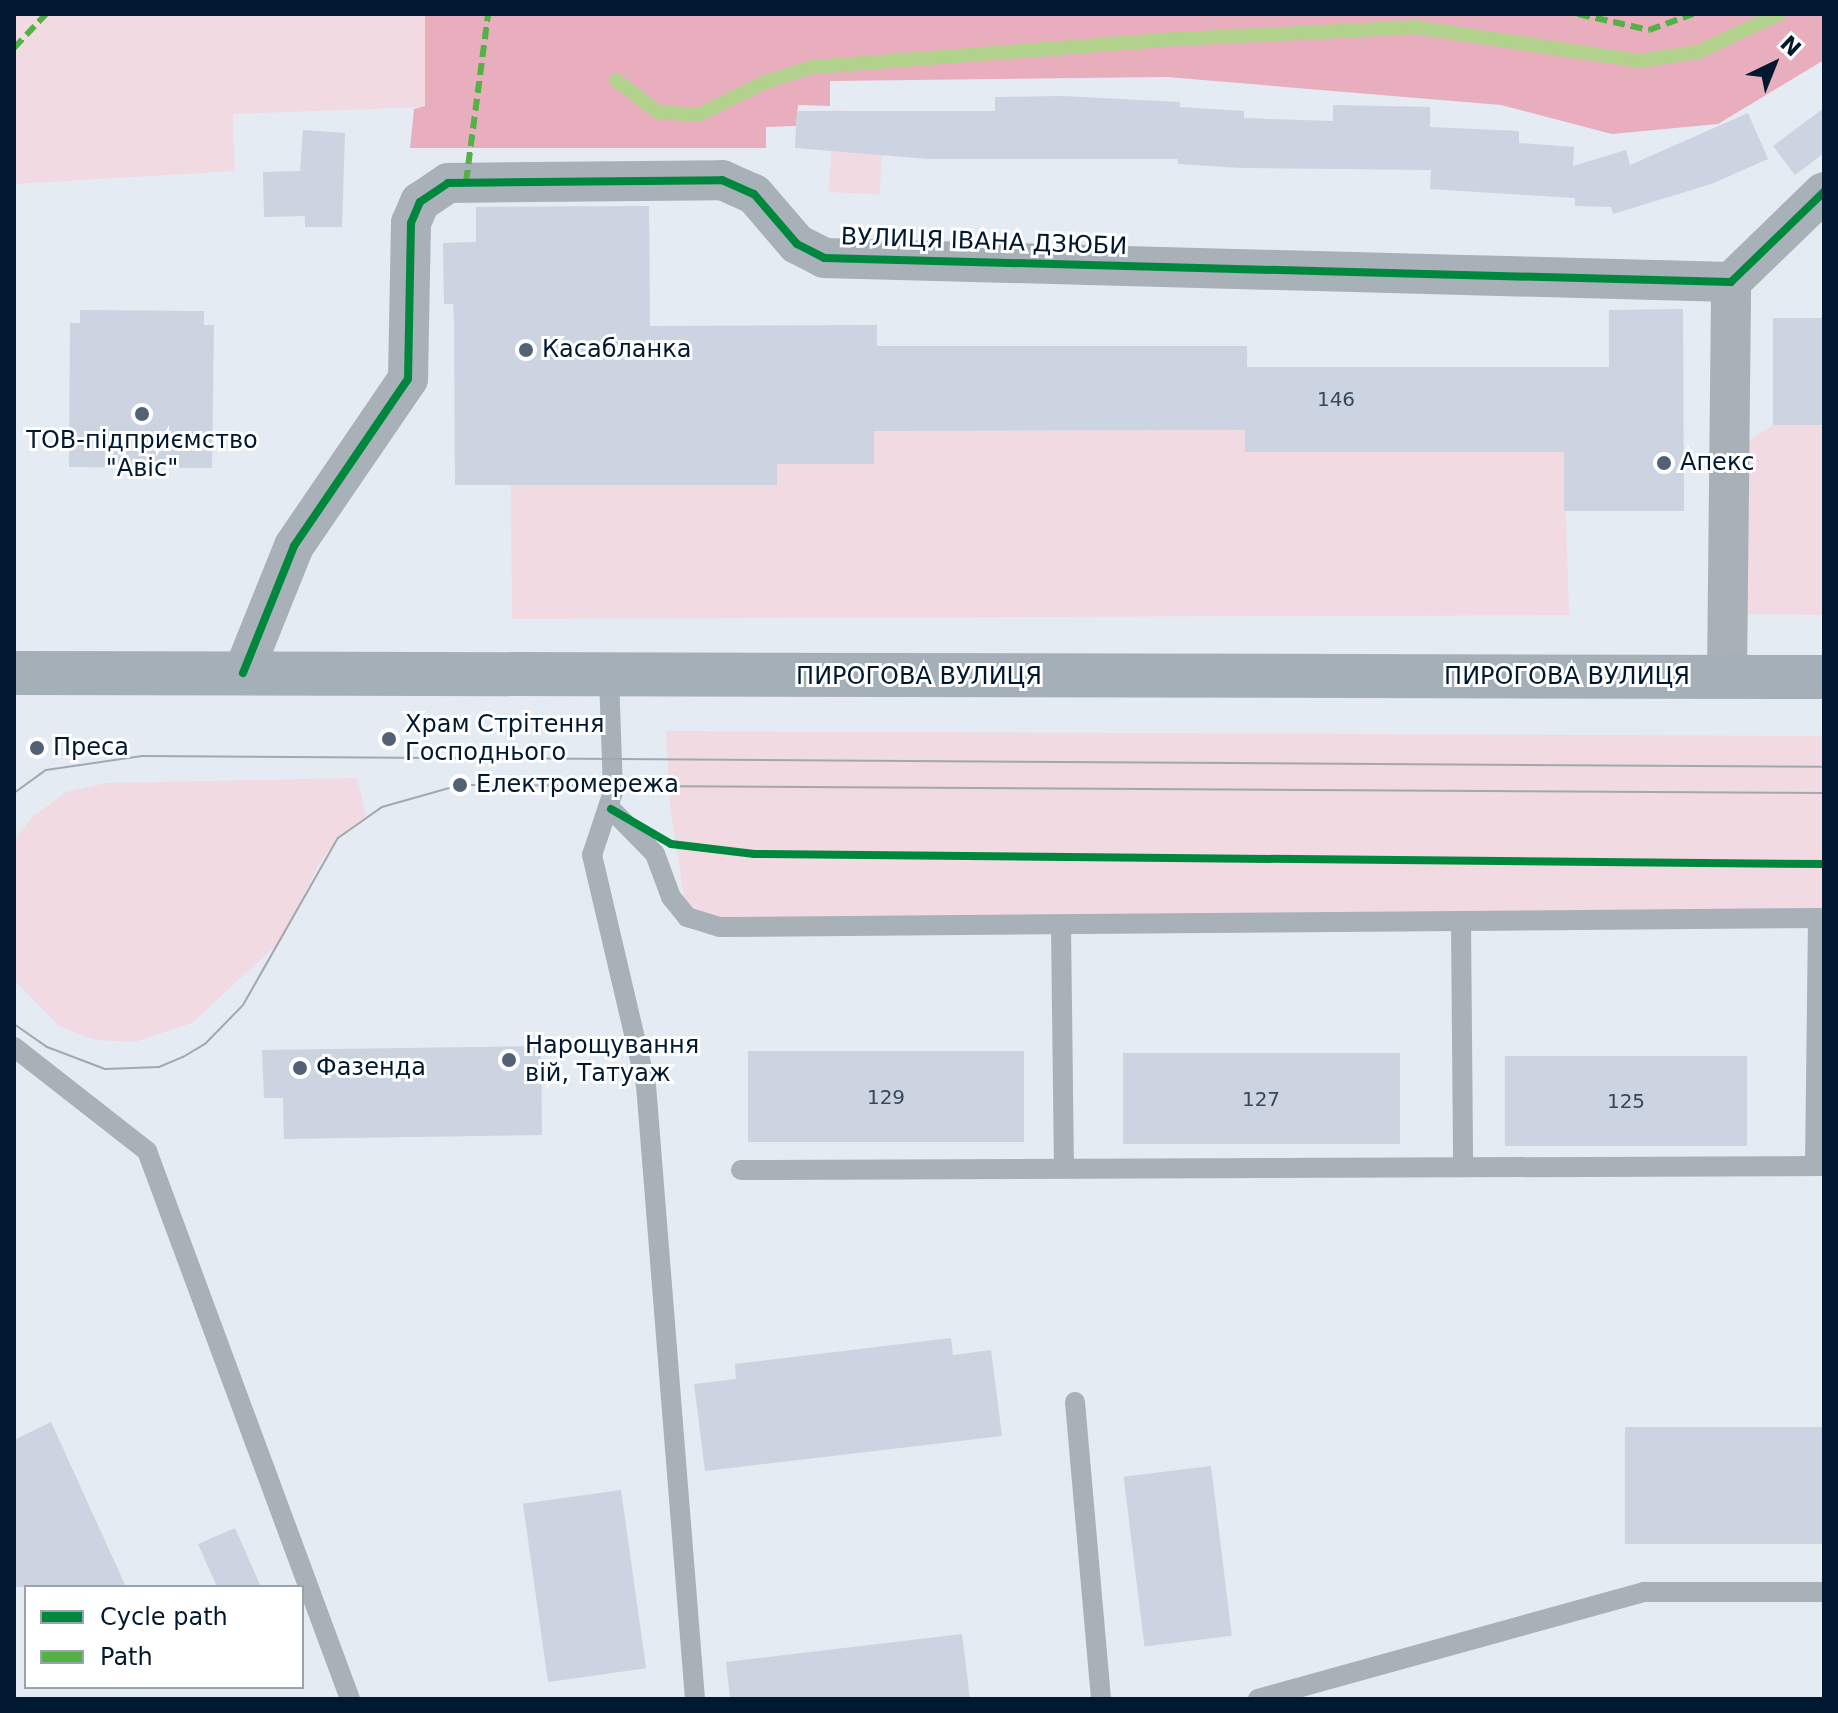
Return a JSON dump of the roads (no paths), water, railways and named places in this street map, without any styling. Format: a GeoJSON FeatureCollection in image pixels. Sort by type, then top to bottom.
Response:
{"type":"FeatureCollection","features":[{"type":"Feature","properties":{"kind":"main road","name":"ПИРОГОВА ВУЛИЦЯ"},"geometry":{"type":"LineString","coordinates":[[14,673],[1824,677]]}},
{"type":"Feature","properties":{"kind":"street","name":"ВУЛИЦЯ ІВАНА ДЗЮБИ"},"geometry":{"type":"LineString","coordinates":[[243,673],[294,546],[408,379],[411,223],[420,202],[448,183],[722,180],[754,194],[797,244],[824,258],[1731,282]]}},
{"type":"Feature","properties":{"kind":"street"},"geometry":{"type":"LineString","coordinates":[[1727,677],[1731,282],[1824,192]]}},
{"type":"Feature","properties":{"kind":"lane"},"geometry":{"type":"LineString","coordinates":[[609,676],[611,809],[592,855],[646,1085],[695,1699]]}},
{"type":"Feature","properties":{"kind":"lane"},"geometry":{"type":"LineString","coordinates":[[611,809],[655,854],[671,897],[687,917],[720,927],[1821,918],[1819,1166],[1064,1165],[741,1170]]}},
{"type":"Feature","properties":{"kind":"lane"},"geometry":{"type":"LineString","coordinates":[[1461,922],[1463,1167]]}},
{"type":"Feature","properties":{"kind":"lane"},"geometry":{"type":"LineString","coordinates":[[1061,926],[1064,1165]]}},
{"type":"Feature","properties":{"kind":"lane"},"geometry":{"type":"LineString","coordinates":[[14,1047],[147,1151],[350,1699]]}},
{"type":"Feature","properties":{"kind":"lane"},"geometry":{"type":"LineString","coordinates":[[1075,1402],[1101,1699]]}},
{"type":"Feature","properties":{"kind":"lane"},"geometry":{"type":"LineString","coordinates":[[1258,1699],[1644,1592],[1824,1592]]}},
{"type":"Feature","properties":{"kind":"waterway"},"geometry":{"type":"LineString","coordinates":[[616,80],[658,112],[698,115],[765,82],[813,67],[1160,40],[1414,27],[1638,61],[1698,52],[1779,14]]}},
{"type":"Feature","properties":{"kind":"tram line"},"geometry":{"type":"LineString","coordinates":[[14,793],[46,770],[142,756],[1824,767]]}},
{"type":"Feature","properties":{"kind":"tram line"},"geometry":{"type":"LineString","coordinates":[[14,1024],[47,1047],[105,1069],[159,1067],[183,1057],[205,1044],[243,1005],[338,838],[382,807],[460,785],[1824,793]]}},
{"type":"Feature","properties":{"kind":"place","name":"Касабланка"},"geometry":{"type":"Point","coordinates":[526,350]}},
{"type":"Feature","properties":{"kind":"place","name":"ТОВ-підприємство \"Авіс\""},"geometry":{"type":"Point","coordinates":[142,414]}},
{"type":"Feature","properties":{"kind":"place","name":"Апекс"},"geometry":{"type":"Point","coordinates":[1664,463]}},
{"type":"Feature","properties":{"kind":"place","name":"Храм Стрітення Господнього"},"geometry":{"type":"Point","coordinates":[389,739]}},
{"type":"Feature","properties":{"kind":"place","name":"Преса"},"geometry":{"type":"Point","coordinates":[37,748]}},
{"type":"Feature","properties":{"kind":"place","name":"Електромережа"},"geometry":{"type":"Point","coordinates":[460,785]}},
{"type":"Feature","properties":{"kind":"place","name":"Нарощування вій, Татуаж"},"geometry":{"type":"Point","coordinates":[509,1060]}},
{"type":"Feature","properties":{"kind":"place","name":"Фазенда"},"geometry":{"type":"Point","coordinates":[300,1068]}}]}
